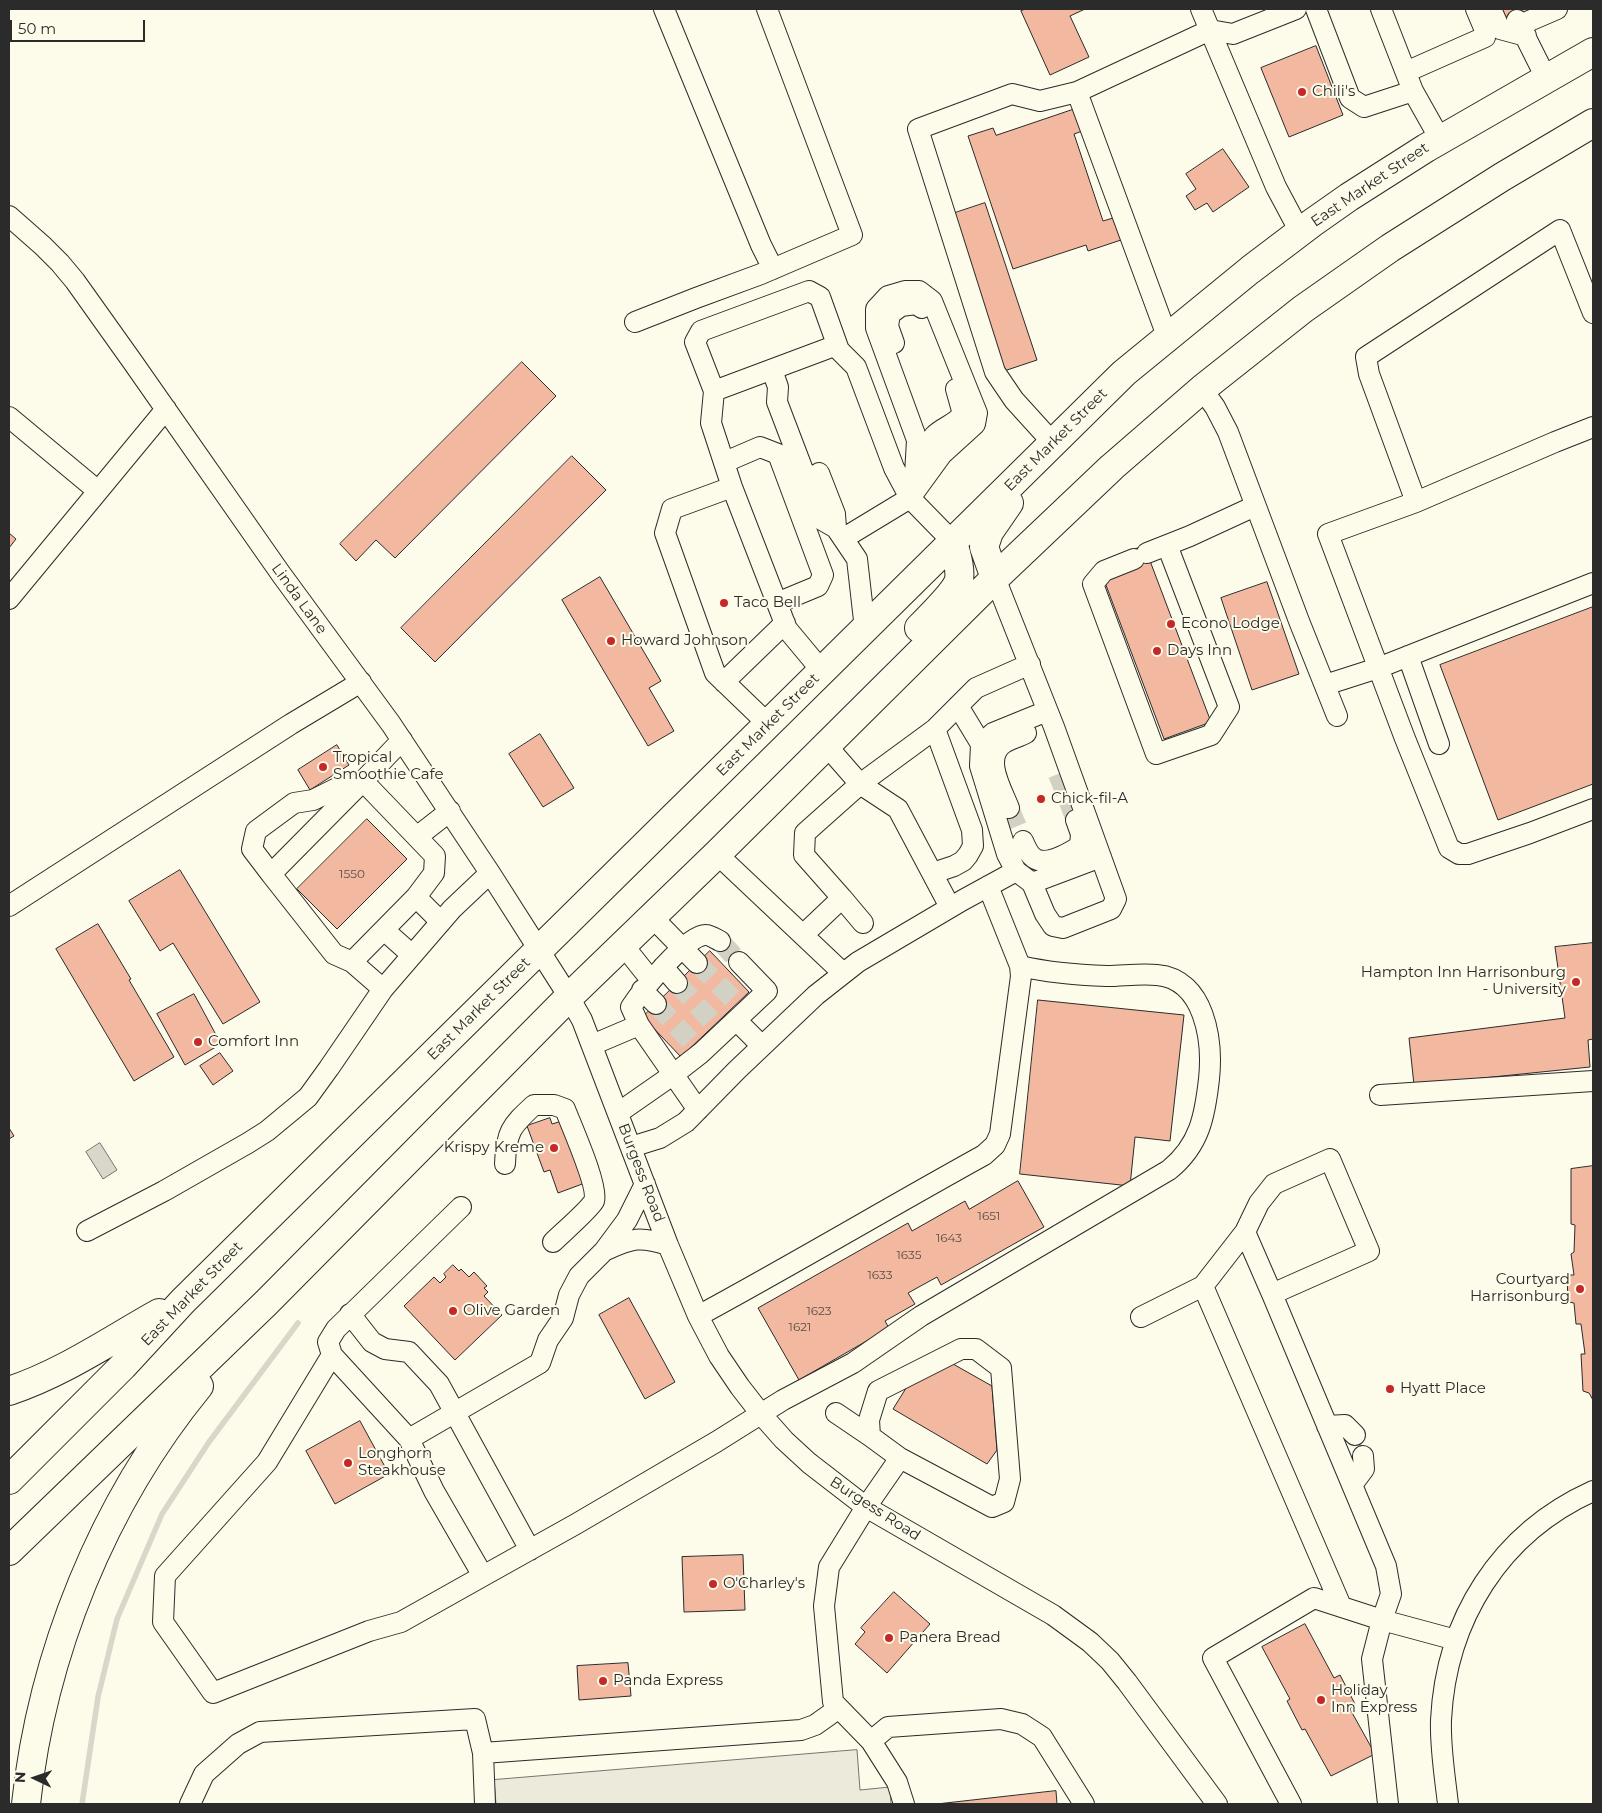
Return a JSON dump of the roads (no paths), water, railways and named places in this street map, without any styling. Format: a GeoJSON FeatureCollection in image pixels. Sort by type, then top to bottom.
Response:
{"type":"FeatureCollection","features":[{"type":"Feature","properties":{"kind":"highway","name":"East Market Street"},"geometry":{"type":"LineString","coordinates":[[9,1480],[123,1366],[183,1301],[1124,373],[1167,336],[1300,232],[1349,197],[1440,139],[1593,52]]}},
{"type":"Feature","properties":{"kind":"highway"},"geometry":{"type":"LineString","coordinates":[[9,1551],[266,1303],[569,997],[717,854],[995,578],[1112,467],[1202,389],[1303,309],[1390,248],[1593,122]]}},
{"type":"Feature","properties":{"kind":"highway"},"geometry":{"type":"LineString","coordinates":[[995,578],[984,547],[989,532],[1053,443]]}},
{"type":"Feature","properties":{"kind":"highway"},"geometry":{"type":"LineString","coordinates":[[902,670],[909,638],[936,611],[959,582],[959,565],[953,542]]}},
{"type":"Feature","properties":{"kind":"highway"},"geometry":{"type":"LineString","coordinates":[[9,1391],[76,1362],[183,1301]]}},
{"type":"Feature","properties":{"kind":"highway"},"geometry":{"type":"LineString","coordinates":[[26,1804],[37,1735],[48,1688],[73,1607],[104,1536],[128,1490],[156,1445],[186,1403],[240,1339],[266,1303]]}},
{"type":"Feature","properties":{"kind":"street"},"geometry":{"type":"LineString","coordinates":[[664,9],[761,245],[773,269]]}},
{"type":"Feature","properties":{"kind":"street"},"geometry":{"type":"LineString","coordinates":[[635,322],[773,269],[852,235],[767,9]]}},
{"type":"Feature","properties":{"kind":"street"},"geometry":{"type":"LineString","coordinates":[[1201,9],[1276,187],[1300,232]]}},
{"type":"Feature","properties":{"kind":"street"},"geometry":{"type":"LineString","coordinates":[[1053,443],[1014,400],[995,372],[918,129],[1012,94],[1040,101],[1077,92],[1210,30],[1233,34],[1253,17],[1296,9]]}},
{"type":"Feature","properties":{"kind":"street"},"geometry":{"type":"LineString","coordinates":[[1316,9],[1350,98],[1364,107],[1413,90]]}},
{"type":"Feature","properties":{"kind":"street"},"geometry":{"type":"LineString","coordinates":[[1381,9],[1413,90],[1440,139]]}},
{"type":"Feature","properties":{"kind":"street"},"geometry":{"type":"LineString","coordinates":[[1406,72],[1485,37],[1484,28],[1476,9]]}},
{"type":"Feature","properties":{"kind":"street"},"geometry":{"type":"LineString","coordinates":[[1490,9],[1500,29],[1521,27],[1556,9]]}},
{"type":"Feature","properties":{"kind":"street"},"geometry":{"type":"LineString","coordinates":[[1521,27],[1546,78]]}},
{"type":"Feature","properties":{"kind":"street"},"geometry":{"type":"LineString","coordinates":[[1077,92],[1167,336]]}},
{"type":"Feature","properties":{"kind":"street","name":"Linda Lane"},"geometry":{"type":"LineString","coordinates":[[9,216],[43,246],[75,281],[281,574],[402,740],[450,811],[569,997]]}},
{"type":"Feature","properties":{"kind":"street"},"geometry":{"type":"LineString","coordinates":[[1416,502],[1369,374],[1366,357],[1560,230],[1593,313]]}},
{"type":"Feature","properties":{"kind":"street"},"geometry":{"type":"LineString","coordinates":[[822,671],[787,629],[732,487],[711,423],[714,391],[695,342],[701,331],[809,291],[820,297],[839,350],[856,368],[894,468],[953,542]]}},
{"type":"Feature","properties":{"kind":"street"},"geometry":{"type":"LineString","coordinates":[[840,533],[914,491],[942,454],[975,424],[977,413],[932,301],[919,292],[905,291],[888,296],[876,309],[876,328],[917,440],[914,491]]}},
{"type":"Feature","properties":{"kind":"street"},"geometry":{"type":"LineString","coordinates":[[714,391],[775,379],[837,345]]}},
{"type":"Feature","properties":{"kind":"street"},"geometry":{"type":"LineString","coordinates":[[775,379],[776,402],[822,520],[840,533],[859,563],[865,629]]}},
{"type":"Feature","properties":{"kind":"street"},"geometry":{"type":"LineString","coordinates":[[1202,389],[1215,407],[1228,432],[1338,716]]}},
{"type":"Feature","properties":{"kind":"street"},"geometry":{"type":"LineString","coordinates":[[9,600],[166,409]]}},
{"type":"Feature","properties":{"kind":"street"},"geometry":{"type":"LineString","coordinates":[[9,417],[98,491]]}},
{"type":"Feature","properties":{"kind":"street"},"geometry":{"type":"LineString","coordinates":[[1593,427],[1416,502],[1328,534],[1432,810],[1448,847],[1459,854],[1468,854],[1593,809]]}},
{"type":"Feature","properties":{"kind":"street"},"geometry":{"type":"LineString","coordinates":[[725,462],[760,447],[778,454],[820,565],[823,575],[818,586],[777,603]]}},
{"type":"Feature","properties":{"kind":"street"},"geometry":{"type":"LineString","coordinates":[[732,487],[672,509],[665,533],[715,673],[768,724]]}},
{"type":"Feature","properties":{"kind":"street"},"geometry":{"type":"LineString","coordinates":[[1167,545],[1229,707],[1210,735],[1156,754],[1092,584],[1104,571],[1256,506]]}},
{"type":"Feature","properties":{"kind":"street"},"geometry":{"type":"LineString","coordinates":[[958,706],[981,744],[980,766],[1007,854],[1024,877],[1053,926],[1063,928],[1111,909],[1116,899],[1061,749],[1044,712],[1030,664],[995,578]]}},
{"type":"Feature","properties":{"kind":"street"},"geometry":{"type":"LineString","coordinates":[[1325,685],[1378,668],[1593,583]]}},
{"type":"Feature","properties":{"kind":"street"},"geometry":{"type":"LineString","coordinates":[[724,682],[785,623]]}},
{"type":"Feature","properties":{"kind":"street"},"geometry":{"type":"LineString","coordinates":[[1408,656],[1439,744]]}},
{"type":"Feature","properties":{"kind":"street"},"geometry":{"type":"LineString","coordinates":[[863,923],[804,855],[805,833],[860,784],[935,729],[976,688],[1030,664]]}},
{"type":"Feature","properties":{"kind":"street"},"geometry":{"type":"LineString","coordinates":[[9,906],[282,730],[361,682]]}},
{"type":"Feature","properties":{"kind":"street"},"geometry":{"type":"LineString","coordinates":[[981,744],[992,733],[1044,712]]}},
{"type":"Feature","properties":{"kind":"street"},"geometry":{"type":"LineString","coordinates":[[1009,808],[995,772],[994,757],[1002,744],[1035,729],[1044,712]]}},
{"type":"Feature","properties":{"kind":"street"},"geometry":{"type":"LineString","coordinates":[[933,873],[963,861],[973,846],[972,830],[935,729]]}},
{"type":"Feature","properties":{"kind":"street"},"geometry":{"type":"LineString","coordinates":[[271,874],[402,740]]}},
{"type":"Feature","properties":{"kind":"street"},"geometry":{"type":"LineString","coordinates":[[826,745],[860,784],[898,810],[950,907]]}},
{"type":"Feature","properties":{"kind":"street"},"geometry":{"type":"LineString","coordinates":[[1058,774],[1055,764],[1061,749]]}},
{"type":"Feature","properties":{"kind":"street"},"geometry":{"type":"LineString","coordinates":[[352,962],[416,897],[434,873],[435,856],[418,836],[363,782]]}},
{"type":"Feature","properties":{"kind":"street"},"geometry":{"type":"LineString","coordinates":[[363,782],[341,786],[313,800],[294,804],[256,831],[252,849],[334,954],[352,962],[382,989]]}},
{"type":"Feature","properties":{"kind":"street"},"geometry":{"type":"LineString","coordinates":[[418,836],[450,811]]}},
{"type":"Feature","properties":{"kind":"street"},"geometry":{"type":"LineString","coordinates":[[1023,841],[1030,854],[1037,860],[1048,860],[1065,855],[1080,846],[1081,834],[1076,820]]}},
{"type":"Feature","properties":{"kind":"street"},"geometry":{"type":"LineString","coordinates":[[717,854],[843,973]]}},
{"type":"Feature","properties":{"kind":"street"},"geometry":{"type":"LineString","coordinates":[[631,1146],[648,1143],[668,1134],[686,1122],[816,995],[858,962],[988,886],[1101,857]]}},
{"type":"Feature","properties":{"kind":"street"},"geometry":{"type":"LineString","coordinates":[[87,1231],[235,1151],[267,1131],[308,1097],[349,1041],[382,989],[441,922],[490,873]]}},
{"type":"Feature","properties":{"kind":"street"},"geometry":{"type":"LineString","coordinates":[[698,1316],[784,1269],[876,1214],[990,1150],[998,1141],[1021,976],[1020,966],[988,886]]}},
{"type":"Feature","properties":{"kind":"street"},"geometry":{"type":"LineString","coordinates":[[416,897],[441,922]]}},
{"type":"Feature","properties":{"kind":"street"},"geometry":{"type":"LineString","coordinates":[[803,935],[842,898]]}},
{"type":"Feature","properties":{"kind":"street"},"geometry":{"type":"LineString","coordinates":[[652,917],[697,964]]}},
{"type":"Feature","properties":{"kind":"street"},"geometry":{"type":"LineString","coordinates":[[384,930],[412,955]]}},
{"type":"Feature","properties":{"kind":"street"},"geometry":{"type":"LineString","coordinates":[[698,1110],[640,1025],[631,1007],[653,985],[683,948],[700,936],[706,935],[720,941]]}},
{"type":"Feature","properties":{"kind":"street"},"geometry":{"type":"LineString","coordinates":[[623,945],[653,985]]}},
{"type":"Feature","properties":{"kind":"street"},"geometry":{"type":"LineString","coordinates":[[618,1113],[674,1074],[697,1049],[767,991],[739,962]]}},
{"type":"Feature","properties":{"kind":"street"},"geometry":{"type":"LineString","coordinates":[[332,1355],[267,1462],[165,1576],[163,1622],[213,1693],[369,1631],[401,1622],[530,1550],[716,1442],[806,1387],[853,1363],[921,1316],[1170,1170],[1193,1143],[1202,1124],[1205,1109],[1210,1056],[1208,1032],[1198,1001],[1180,984],[1158,975],[1074,975],[1020,966]]}},
{"type":"Feature","properties":{"kind":"street"},"geometry":{"type":"LineString","coordinates":[[653,985],[677,983]]}},
{"type":"Feature","properties":{"kind":"street","name":"Burgess Road"},"geometry":{"type":"LineString","coordinates":[[569,997],[582,1020],[668,1244],[698,1316],[719,1356],[761,1414],[784,1440],[809,1463],[866,1507],[1053,1615],[1090,1642],[1110,1661],[1127,1682],[1217,1804]]}},
{"type":"Feature","properties":{"kind":"street"},"geometry":{"type":"LineString","coordinates":[[731,1019],[762,1046]]}},
{"type":"Feature","properties":{"kind":"street"},"geometry":{"type":"LineString","coordinates":[[592,1046],[640,1025]]}},
{"type":"Feature","properties":{"kind":"street"},"geometry":{"type":"LineString","coordinates":[[1380,1095],[1593,1080]]}},
{"type":"Feature","properties":{"kind":"street"},"geometry":{"type":"LineString","coordinates":[[505,1164],[506,1143],[510,1130],[534,1105],[554,1105],[565,1109],[594,1185],[594,1200],[587,1210],[553,1242]]}},
{"type":"Feature","properties":{"kind":"street"},"geometry":{"type":"LineString","coordinates":[[1141,1317],[1203,1286],[1245,1232],[1259,1203],[1274,1184],[1330,1159],[1369,1251],[1272,1294]]}},
{"type":"Feature","properties":{"kind":"street"},"geometry":{"type":"LineString","coordinates":[[409,1439],[540,1363],[548,1340],[563,1318],[569,1295],[579,1276],[604,1251],[627,1220],[646,1184]]}},
{"type":"Feature","properties":{"kind":"street"},"geometry":{"type":"LineString","coordinates":[[461,1207],[350,1314],[336,1329],[328,1342],[332,1355],[409,1439],[434,1491],[482,1576]]}},
{"type":"Feature","properties":{"kind":"street"},"geometry":{"type":"LineString","coordinates":[[1245,1232],[1386,1566],[1391,1594],[1372,1659],[1388,1804]]}},
{"type":"Feature","properties":{"kind":"street"},"geometry":{"type":"LineString","coordinates":[[604,1251],[626,1241],[640,1238],[668,1244]]}},
{"type":"Feature","properties":{"kind":"street"},"geometry":{"type":"LineString","coordinates":[[1203,1286],[1341,1606]]}},
{"type":"Feature","properties":{"kind":"street"},"geometry":{"type":"LineString","coordinates":[[350,1314],[372,1342],[385,1349],[409,1352],[439,1384],[530,1550]]}},
{"type":"Feature","properties":{"kind":"street"},"geometry":{"type":"LineString","coordinates":[[836,1413],[900,1458],[992,1507],[1004,1502],[1010,1479],[1001,1368],[976,1349],[960,1349],[878,1391],[868,1420],[870,1436]]}},
{"type":"Feature","properties":{"kind":"street"},"geometry":{"type":"LineString","coordinates":[[1327,1426],[1345,1425],[1354,1435]]}},
{"type":"Feature","properties":{"kind":"street"},"geometry":{"type":"LineString","coordinates":[[1352,1485],[1364,1469],[1363,1456]]}},
{"type":"Feature","properties":{"kind":"street"},"geometry":{"type":"LineString","coordinates":[[900,1458],[866,1507],[829,1567],[824,1606],[833,1702],[871,1741],[898,1782],[904,1804]]}},
{"type":"Feature","properties":{"kind":"street"},"geometry":{"type":"LineString","coordinates":[[1448,1804],[1441,1722],[1446,1676],[1456,1640],[1466,1614],[1493,1570],[1514,1545],[1565,1505],[1593,1491]]}},
{"type":"Feature","properties":{"kind":"street"},"geometry":{"type":"LineString","coordinates":[[1291,1804],[1213,1658],[1314,1598],[1382,1620],[1456,1640]]}},
{"type":"Feature","properties":{"kind":"street"},"geometry":{"type":"LineString","coordinates":[[483,1753],[802,1730],[815,1725],[839,1708]]}},
{"type":"Feature","properties":{"kind":"street"},"geometry":{"type":"LineString","coordinates":[[190,1804],[204,1774],[238,1744],[260,1732],[475,1719],[483,1753],[485,1804]]}},
{"type":"Feature","properties":{"kind":"street"},"geometry":{"type":"LineString","coordinates":[[871,1741],[888,1727],[1001,1719],[1022,1724],[1042,1737],[1084,1804]]}},
{"type":"Feature","properties":{"kind":"waterway"},"geometry":{"type":"LineString","coordinates":[[82,1804],[98,1697],[117,1619],[162,1514],[209,1442],[298,1323]]}},
{"type":"Feature","properties":{"kind":"tunnel"},"geometry":{"type":"LineString","coordinates":[[1058,774],[1076,820]]}},
{"type":"Feature","properties":{"kind":"tunnel"},"geometry":{"type":"LineString","coordinates":[[1009,808],[1023,841]]}},
{"type":"Feature","properties":{"kind":"tunnel"},"geometry":{"type":"LineString","coordinates":[[720,941],[739,962]]}},
{"type":"Feature","properties":{"kind":"tunnel"},"geometry":{"type":"LineString","coordinates":[[697,963],[737,1003]]}},
{"type":"Feature","properties":{"kind":"tunnel"},"geometry":{"type":"LineString","coordinates":[[677,983],[715,1025]]}},
{"type":"Feature","properties":{"kind":"tunnel"},"geometry":{"type":"LineString","coordinates":[[656,1004],[694,1045]]}},
{"type":"Feature","properties":{"kind":"place","name":"Chili's"},"geometry":{"type":"Point","coordinates":[1302,92]}},
{"type":"Feature","properties":{"kind":"place","name":"Taco Bell"},"geometry":{"type":"Point","coordinates":[724,603]}},
{"type":"Feature","properties":{"kind":"place","name":"Econo Lodge"},"geometry":{"type":"Point","coordinates":[1171,624]}},
{"type":"Feature","properties":{"kind":"place","name":"Howard Johnson"},"geometry":{"type":"Point","coordinates":[611,641]}},
{"type":"Feature","properties":{"kind":"place","name":"Days Inn"},"geometry":{"type":"Point","coordinates":[1157,651]}},
{"type":"Feature","properties":{"kind":"place","name":"Tropical Smoothie Cafe"},"geometry":{"type":"Point","coordinates":[323,767]}},
{"type":"Feature","properties":{"kind":"place","name":"Chick-fil-A"},"geometry":{"type":"Point","coordinates":[1041,799]}},
{"type":"Feature","properties":{"kind":"place","name":"Hampton Inn Harrisonburg - University"},"geometry":{"type":"Point","coordinates":[1576,982]}},
{"type":"Feature","properties":{"kind":"place","name":"Comfort Inn"},"geometry":{"type":"Point","coordinates":[198,1042]}},
{"type":"Feature","properties":{"kind":"place","name":"Krispy Kreme"},"geometry":{"type":"Point","coordinates":[554,1148]}},
{"type":"Feature","properties":{"kind":"place","name":"Courtyard Harrisonburg"},"geometry":{"type":"Point","coordinates":[1580,1289]}},
{"type":"Feature","properties":{"kind":"place","name":"Olive Garden"},"geometry":{"type":"Point","coordinates":[453,1311]}},
{"type":"Feature","properties":{"kind":"place","name":"Hyatt Place"},"geometry":{"type":"Point","coordinates":[1390,1389]}},
{"type":"Feature","properties":{"kind":"place","name":"Longhorn Steakhouse"},"geometry":{"type":"Point","coordinates":[348,1463]}},
{"type":"Feature","properties":{"kind":"place","name":"O'Charley's"},"geometry":{"type":"Point","coordinates":[713,1584]}},
{"type":"Feature","properties":{"kind":"place","name":"Panera Bread"},"geometry":{"type":"Point","coordinates":[889,1638]}},
{"type":"Feature","properties":{"kind":"place","name":"Panda Express"},"geometry":{"type":"Point","coordinates":[603,1681]}},
{"type":"Feature","properties":{"kind":"place","name":"Holiday Inn Express"},"geometry":{"type":"Point","coordinates":[1321,1700]}}]}
